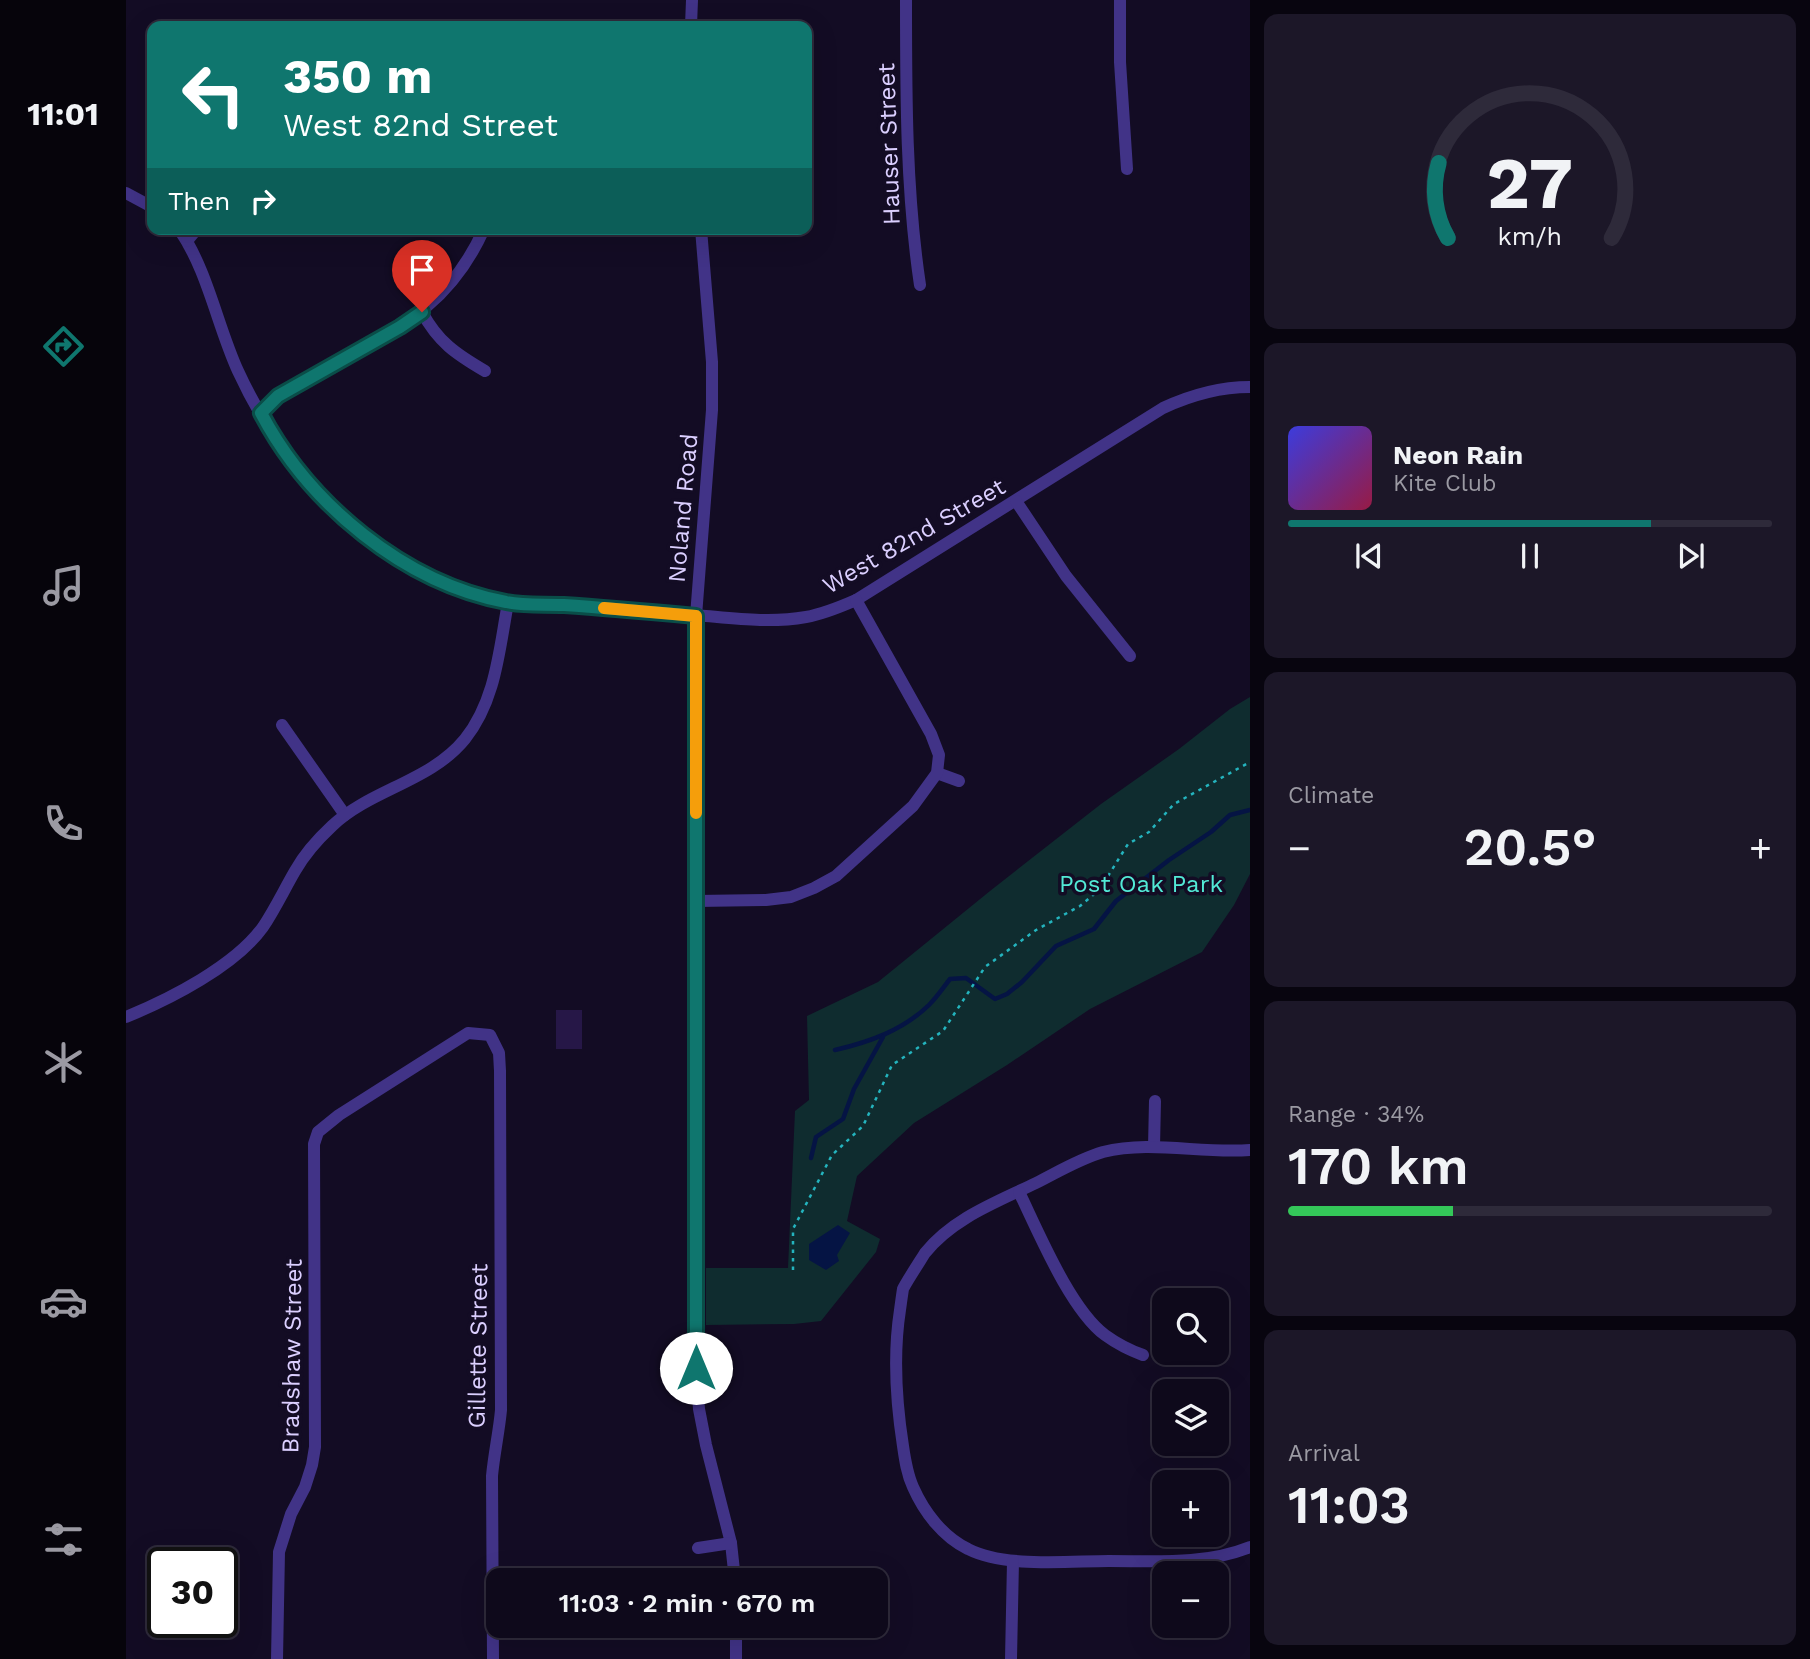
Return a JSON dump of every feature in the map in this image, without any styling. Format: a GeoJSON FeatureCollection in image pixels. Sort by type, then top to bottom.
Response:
{"type":"FeatureCollection","features":[{"type":"Feature","properties":{"kind":"street"},"geometry":{"type":"LineString","coordinates":[[691,21],[692,0]]}},
{"type":"Feature","properties":{"kind":"street","name":"Hauser Street"},"geometry":{"type":"LineString","coordinates":[[906,0],[906,124],[909,185],[920,285]]}},
{"type":"Feature","properties":{"kind":"street"},"geometry":{"type":"LineString","coordinates":[[1120,0],[1120,62],[1127,169]]}},
{"type":"Feature","properties":{"kind":"street"},"geometry":{"type":"LineString","coordinates":[[126,193],[147,204]]}},
{"type":"Feature","properties":{"kind":"street","name":"West 82nd Street"},"geometry":{"type":"LineString","coordinates":[[183,235],[195,257],[240,374],[282,447],[309,482],[366,537],[401,561],[463,591],[508,603],[763,621],[807,617],[856,600],[1104,444],[1171,405],[1205,392],[1250,387]]}},
{"type":"Feature","properties":{"kind":"street"},"geometry":{"type":"LineString","coordinates":[[187,241],[192,235]]}},
{"type":"Feature","properties":{"kind":"street"},"geometry":{"type":"LineString","coordinates":[[261,413],[278,396],[422,312],[458,275],[481,235]]}},
{"type":"Feature","properties":{"kind":"street","name":"Noland Road"},"geometry":{"type":"LineString","coordinates":[[701,235],[712,362],[712,410],[696,616],[696,1368],[699,1409],[731,1543],[734,1568]]}},
{"type":"Feature","properties":{"kind":"street"},"geometry":{"type":"LineString","coordinates":[[422,312],[431,329],[444,344],[485,371]]}},
{"type":"Feature","properties":{"kind":"street"},"geometry":{"type":"LineString","coordinates":[[1016,501],[1066,576],[1130,656]]}},
{"type":"Feature","properties":{"kind":"street"},"geometry":{"type":"LineString","coordinates":[[696,901],[766,900],[791,897],[814,888],[836,876],[914,806],[937,773],[939,755],[931,734],[856,600]]}},
{"type":"Feature","properties":{"kind":"street"},"geometry":{"type":"LineString","coordinates":[[126,1017],[188,986],[244,947],[273,912],[296,869],[332,826],[345,815],[428,771],[464,740],[485,707],[493,684],[508,603]]}},
{"type":"Feature","properties":{"kind":"street"},"geometry":{"type":"LineString","coordinates":[[282,725],[345,815]]}},
{"type":"Feature","properties":{"kind":"street"},"geometry":{"type":"LineString","coordinates":[[937,773],[959,781]]}},
{"type":"Feature","properties":{"kind":"street","name":"Bradshaw Street"},"geometry":{"type":"LineString","coordinates":[[277,1659],[279,1552],[290,1514],[309,1476],[314,1447],[314,1144],[318,1132],[339,1115],[468,1033],[490,1035]]}},
{"type":"Feature","properties":{"kind":"street","name":"Gillette Street"},"geometry":{"type":"LineString","coordinates":[[490,1035],[499,1052],[501,1410],[492,1476],[492,1659]]}},
{"type":"Feature","properties":{"kind":"street"},"geometry":{"type":"LineString","coordinates":[[1153,1147],[1155,1101]]}},
{"type":"Feature","properties":{"kind":"street"},"geometry":{"type":"LineString","coordinates":[[1250,1150],[1129,1147],[1102,1153],[1085,1158],[955,1225],[924,1254],[904,1286],[897,1331],[895,1377],[907,1469],[912,1485],[921,1503],[940,1528],[967,1549],[1013,1561],[1181,1561],[1213,1558],[1250,1547]]}},
{"type":"Feature","properties":{"kind":"street"},"geometry":{"type":"LineString","coordinates":[[1019,1192],[1054,1264],[1091,1321],[1103,1334],[1143,1355]]}},
{"type":"Feature","properties":{"kind":"street"},"geometry":{"type":"LineString","coordinates":[[698,1548],[731,1543]]}},
{"type":"Feature","properties":{"kind":"street"},"geometry":{"type":"LineString","coordinates":[[1012,1659],[1013,1561]]}},
{"type":"Feature","properties":{"kind":"street"},"geometry":{"type":"LineString","coordinates":[[736,1638],[736,1659]]}},
{"type":"Feature","properties":{"kind":"path"},"geometry":{"type":"LineString","coordinates":[[793,1270],[793,1230],[832,1155],[863,1126],[892,1065],[943,1031],[985,967],[1100,889],[1128,844],[1149,832],[1174,804],[1250,762]]}},
{"type":"Feature","properties":{"kind":"green space","name":"Post Oak Park"},"geometry":{"type":"Polygon","coordinates":[[[1250,697],[1250,874],[1234,905],[1202,952],[1090,1009],[914,1123],[857,1176],[847,1221],[880,1239],[876,1252],[821,1321],[706,1325],[706,1268],[788,1268],[795,1111],[809,1100],[807,1016],[878,982],[1101,804],[1250,697]]]}},
{"type":"Feature","properties":{"kind":"shaded area"},"geometry":{"type":"Polygon","coordinates":[[[838,1225],[850,1233],[837,1255],[839,1261],[826,1270],[809,1260],[809,1244],[838,1225]]]}},
{"type":"Feature","properties":{"kind":"building"},"geometry":{"type":"Polygon","coordinates":[[[556,1010],[582,1010],[582,1049],[556,1049],[556,1010]]]}},
{"type":"Feature","properties":{"kind":"waterway"},"geometry":{"type":"LineString","coordinates":[[835,1050],[873,1039],[897,1028],[929,1005],[950,979],[966,978],[995,999],[1007,994],[1056,946],[1094,929],[1116,901],[1169,860],[1211,832],[1230,815],[1250,810]]}},
{"type":"Feature","properties":{"kind":"waterway"},"geometry":{"type":"LineString","coordinates":[[811,1158],[816,1137],[843,1119],[854,1089],[883,1037]]}},
{"type":"Feature","properties":{"kind":"slow traffic"},"geometry":{"type":"LineString","coordinates":[[604,608],[696,616],[696,813]]}},
{"type":"Feature","properties":{"kind":"route"},"geometry":{"type":"LineString","coordinates":[[422,312],[278,396],[261,413],[282,447],[309,482],[366,537],[401,561],[463,591],[508,603],[696,616],[696,1368]]}}]}
